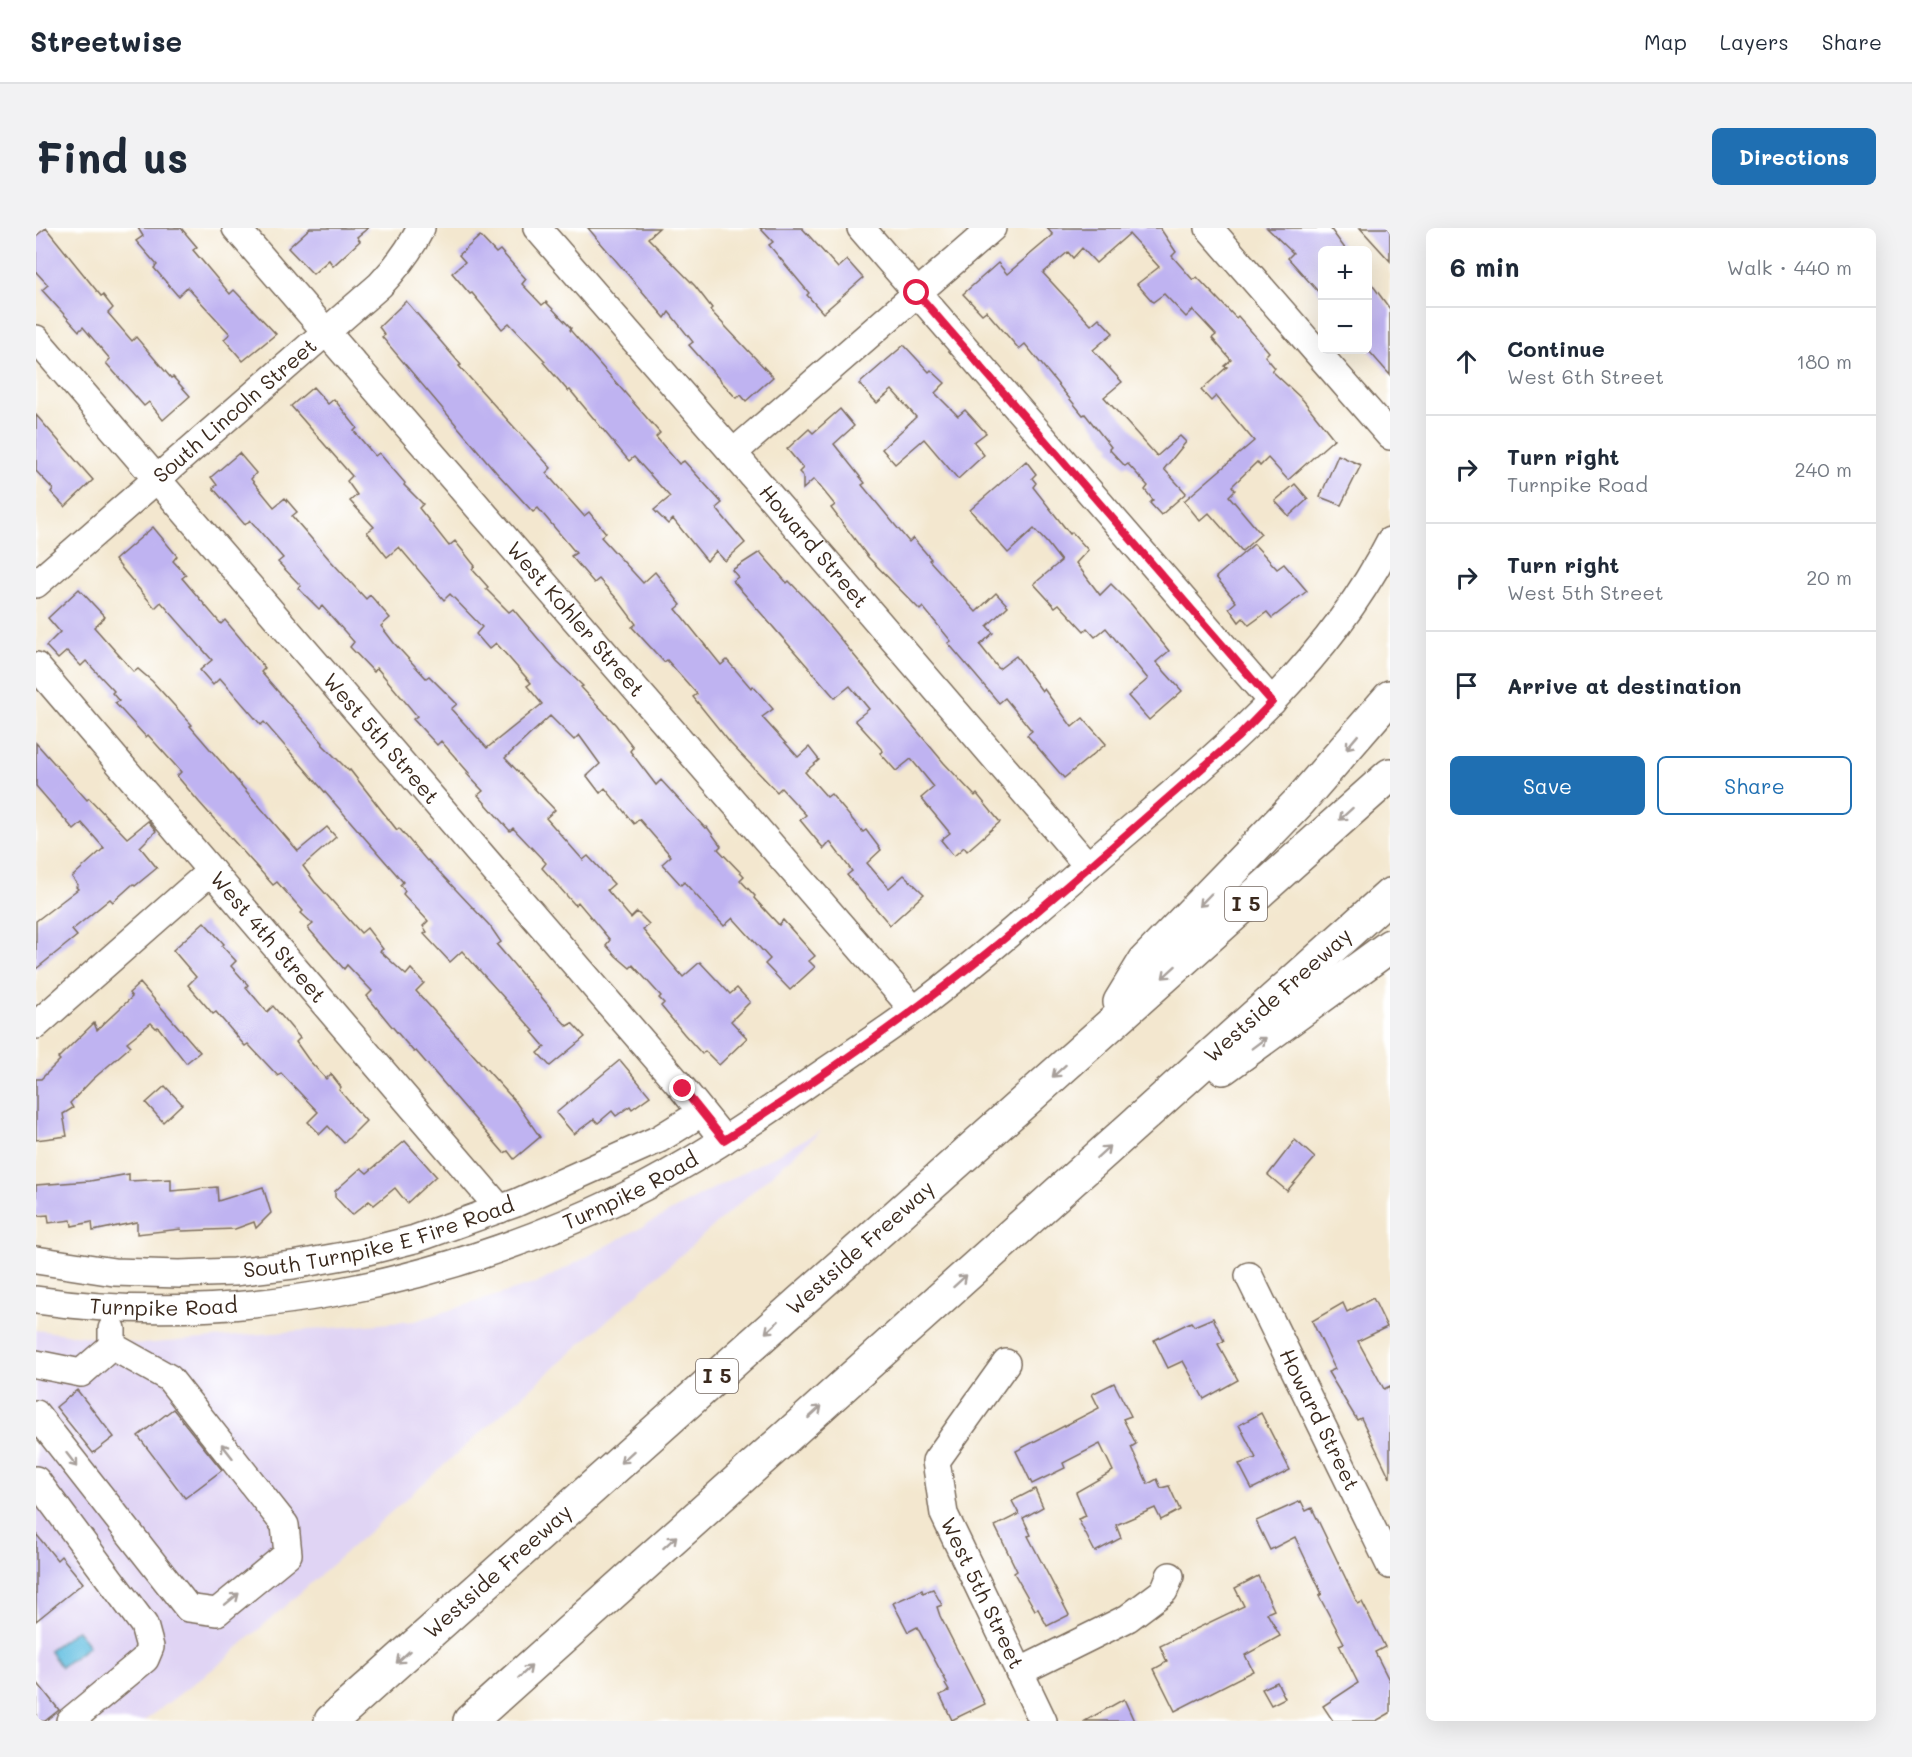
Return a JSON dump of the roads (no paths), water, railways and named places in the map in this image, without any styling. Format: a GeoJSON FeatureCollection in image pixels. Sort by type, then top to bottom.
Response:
{"type":"FeatureCollection","features":[{"type":"Feature","properties":{"kind":"highway"},"geometry":{"type":"LineString","coordinates":[[1102,1032],[1145,961],[1299,802],[1390,697]]}},
{"type":"Feature","properties":{"kind":"highway","name":"Westside Freeway"},"geometry":{"type":"LineString","coordinates":[[331,1721],[1390,775]]}},
{"type":"Feature","properties":{"kind":"highway","name":"Westside Freeway"},"geometry":{"type":"LineString","coordinates":[[470,1721],[1390,895]]}},
{"type":"Feature","properties":{"kind":"highway"},"geometry":{"type":"LineString","coordinates":[[1172,1090],[1227,1067],[1390,946]]}},
{"type":"Feature","properties":{"kind":"street","name":"West Kohler Street"},"geometry":{"type":"LineString","coordinates":[[236,228],[914,1010]]}},
{"type":"Feature","properties":{"kind":"street","name":"South Lincoln Street"},"geometry":{"type":"LineString","coordinates":[[36,584],[380,285],[399,265],[421,228]]}},
{"type":"Feature","properties":{"kind":"street","name":"Howard Street"},"geometry":{"type":"LineString","coordinates":[[537,228],[1088,866]]}},
{"type":"Feature","properties":{"kind":"street"},"geometry":{"type":"LineString","coordinates":[[861,228],[1272,702]]}},
{"type":"Feature","properties":{"kind":"street"},"geometry":{"type":"LineString","coordinates":[[733,453],[992,228]]}},
{"type":"Feature","properties":{"kind":"street"},"geometry":{"type":"LineString","coordinates":[[1209,228],[1390,436]]}},
{"type":"Feature","properties":{"kind":"street","name":"West 5th Street"},"geometry":{"type":"LineString","coordinates":[[36,339],[724,1140]]}},
{"type":"Feature","properties":{"kind":"street","name":"Turnpike Road"},"geometry":{"type":"LineString","coordinates":[[36,1300],[82,1306],[153,1309],[224,1306],[348,1290],[417,1275],[480,1256],[554,1229],[626,1196],[724,1140],[914,1010],[984,955],[1088,866],[1238,737],[1305,667],[1352,604],[1390,541]]}},
{"type":"Feature","properties":{"kind":"street","name":"West 4th Street"},"geometry":{"type":"LineString","coordinates":[[36,666],[500,1209]]}},
{"type":"Feature","properties":{"kind":"street"},"geometry":{"type":"LineString","coordinates":[[36,1025],[211,871]]}},
{"type":"Feature","properties":{"kind":"street","name":"South Turnpike E Fire Road"},"geometry":{"type":"LineString","coordinates":[[36,1260],[114,1272],[179,1274],[234,1272],[293,1266],[360,1253],[415,1239],[500,1209],[659,1139],[701,1113]]}},
{"type":"Feature","properties":{"kind":"street","name":"Howard Street"},"geometry":{"type":"LineString","coordinates":[[1249,1276],[1390,1565]]}},
{"type":"Feature","properties":{"kind":"street"},"geometry":{"type":"LineString","coordinates":[[36,1364],[81,1372],[112,1346],[113,1307]]}},
{"type":"Feature","properties":{"kind":"street"},"geometry":{"type":"LineString","coordinates":[[36,1414],[188,1608],[217,1612],[288,1554],[285,1525],[169,1378],[112,1346]]}},
{"type":"Feature","properties":{"kind":"street","name":"West 5th Street"},"geometry":{"type":"LineString","coordinates":[[1006,1363],[936,1461],[944,1514],[1043,1721]]}},
{"type":"Feature","properties":{"kind":"street"},"geometry":{"type":"LineString","coordinates":[[36,1480],[144,1625],[150,1647],[145,1659],[70,1721]]}},
{"type":"Feature","properties":{"kind":"street"},"geometry":{"type":"LineString","coordinates":[[1019,1672],[1128,1618],[1164,1591],[1170,1576]]}},
{"type":"Feature","properties":{"kind":"water"},"geometry":{"type":"Polygon","coordinates":[[[77,1630],[89,1646],[61,1667],[49,1650],[77,1630]]]}}]}
